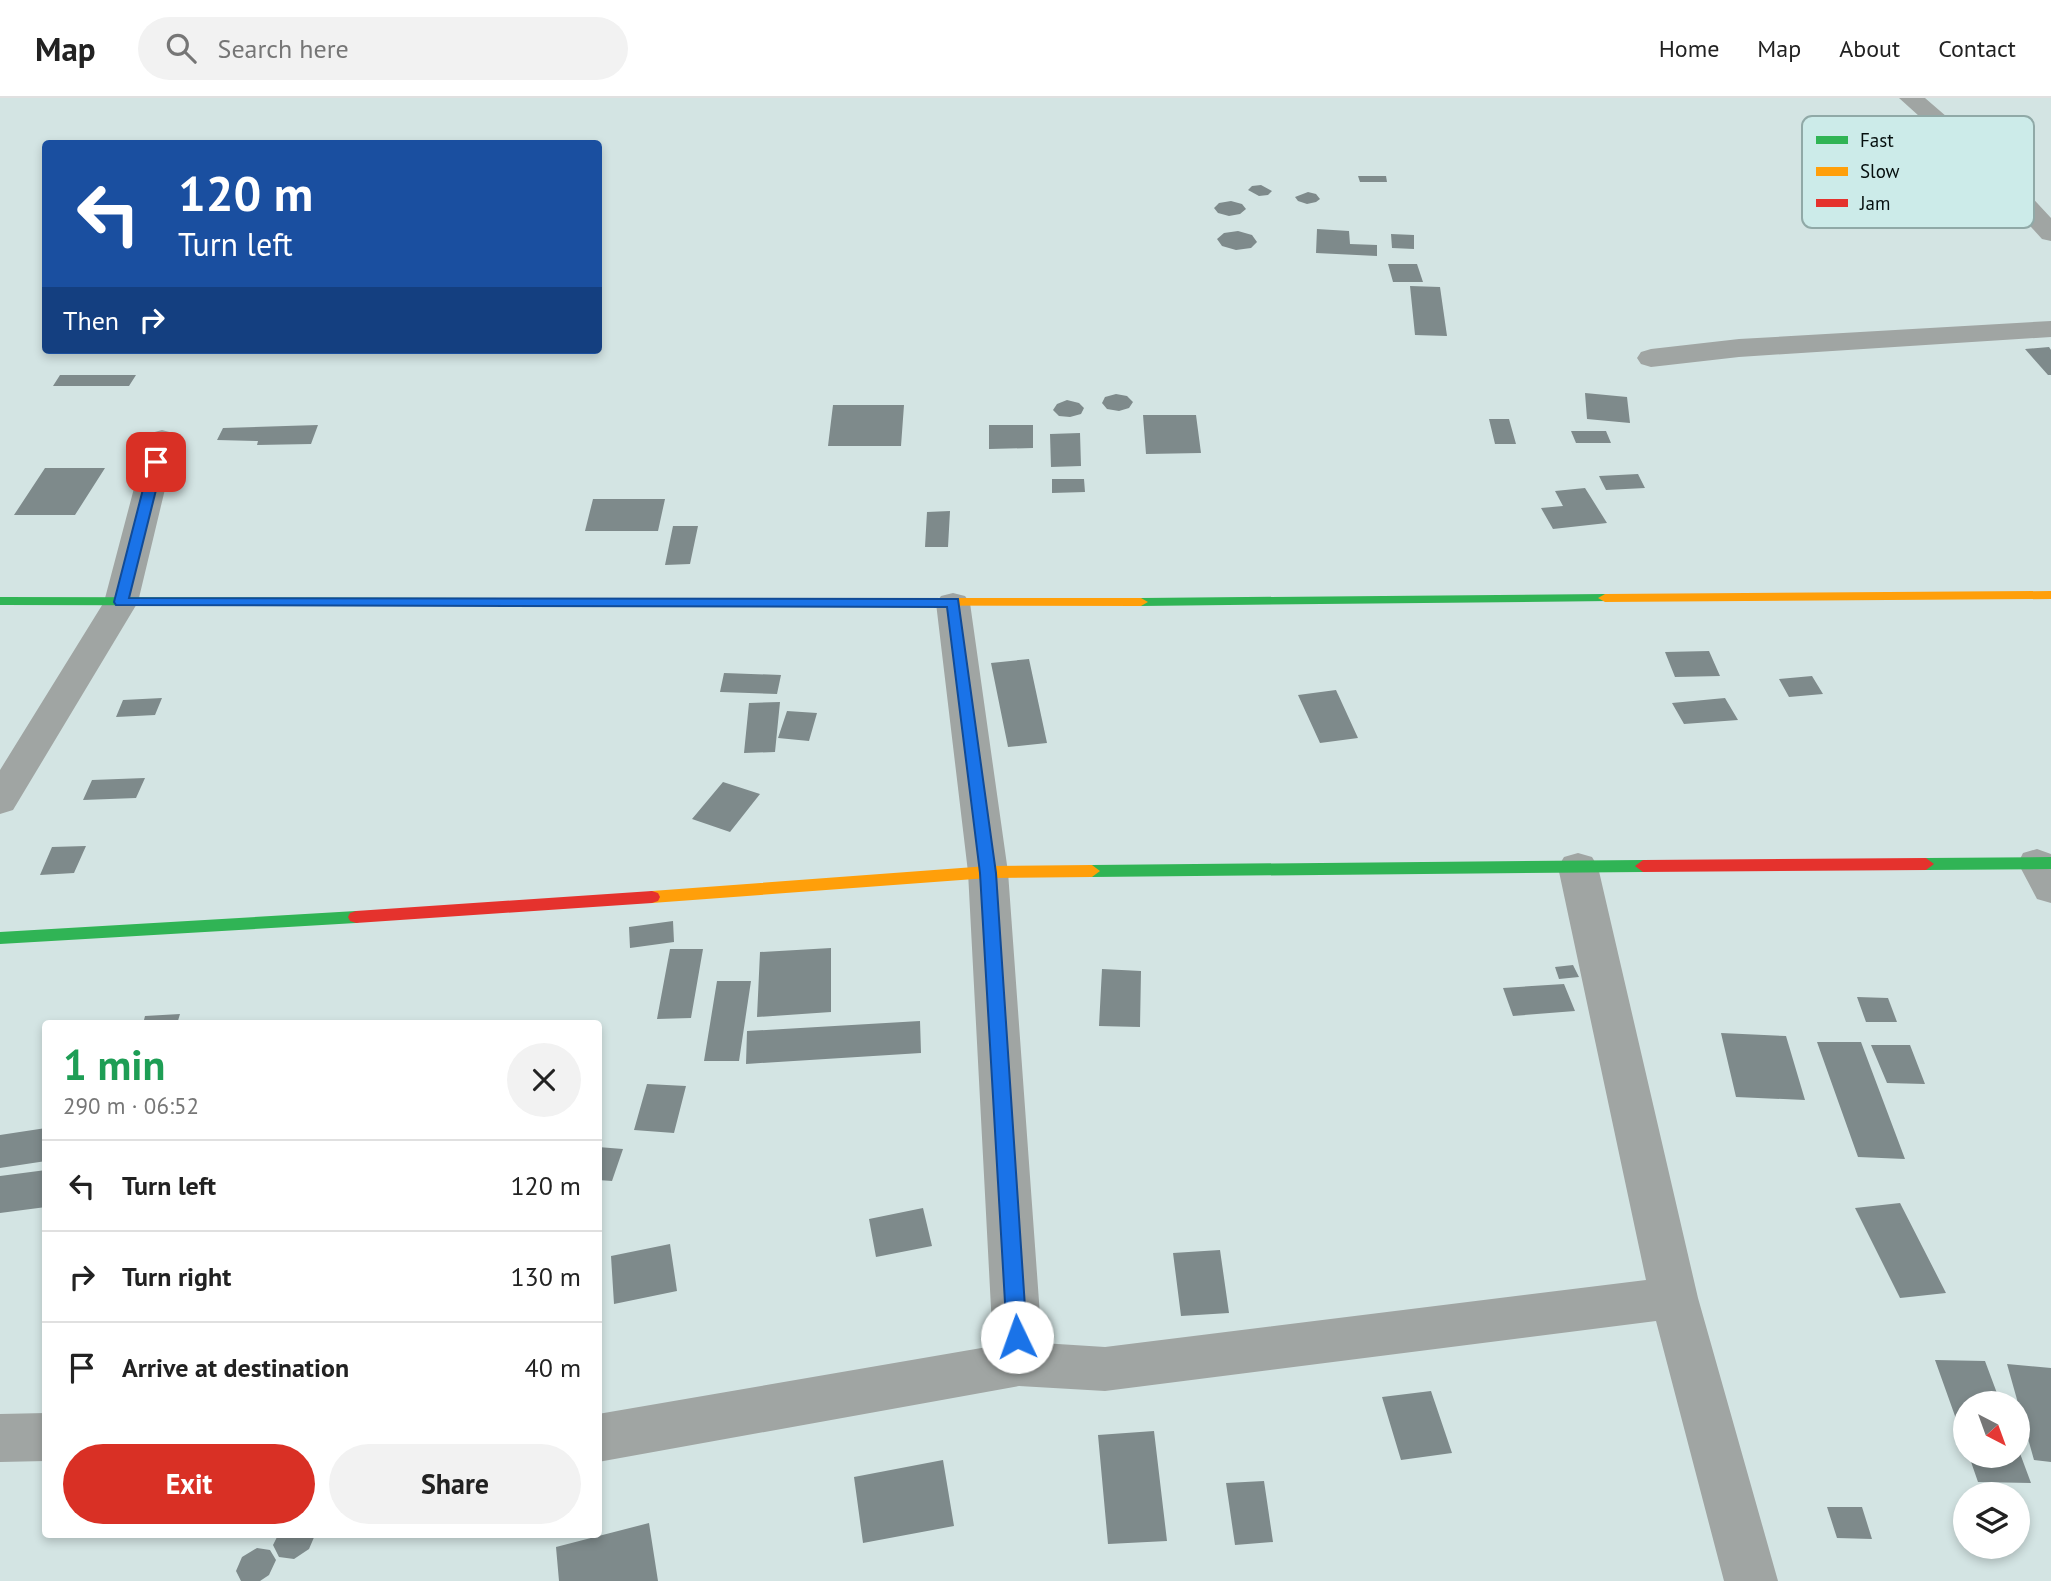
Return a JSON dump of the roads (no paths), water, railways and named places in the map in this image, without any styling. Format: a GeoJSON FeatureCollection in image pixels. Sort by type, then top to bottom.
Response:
{"type":"FeatureCollection","features":[{"type":"Feature","properties":{"kind":"street"},"geometry":{"type":"LineString","coordinates":[[1911,98],[1932,116]]}},
{"type":"Feature","properties":{"kind":"street"},"geometry":{"type":"LineString","coordinates":[[2034,215],[2051,233]]}},
{"type":"Feature","properties":{"kind":"street"},"geometry":{"type":"LineString","coordinates":[[1651,358],[1739,348],[2051,329]]}},
{"type":"Feature","properties":{"kind":"street"},"geometry":{"type":"LineString","coordinates":[[0,801],[121,602],[162,439]]}},
{"type":"Feature","properties":{"kind":"street"},"geometry":{"type":"LineString","coordinates":[[0,601],[953,603],[2051,595]]}},
{"type":"Feature","properties":{"kind":"street"},"geometry":{"type":"LineString","coordinates":[[953,603],[988,873],[1018,1364]]}},
{"type":"Feature","properties":{"kind":"street"},"geometry":{"type":"LineString","coordinates":[[1578,867],[1674,1298],[1751,1581]]}},
{"type":"Feature","properties":{"kind":"street"},"geometry":{"type":"LineString","coordinates":[[0,938],[475,910],[988,873],[1578,867],[2046,872]]}},
{"type":"Feature","properties":{"kind":"street"},"geometry":{"type":"LineString","coordinates":[[602,1437],[1018,1364],[1105,1369],[1674,1298]]}},
{"type":"Feature","properties":{"kind":"street"},"geometry":{"type":"LineString","coordinates":[[0,1437],[42,1437]]}}]}
